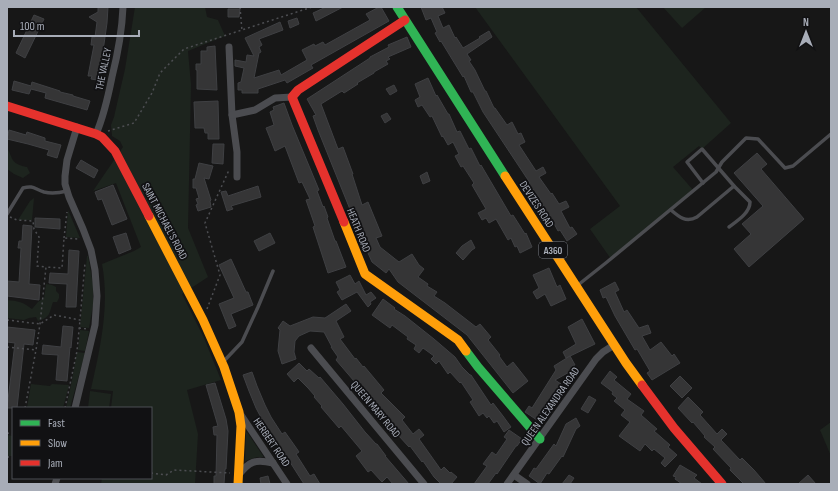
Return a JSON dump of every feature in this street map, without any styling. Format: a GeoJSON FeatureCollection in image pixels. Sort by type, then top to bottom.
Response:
{"type":"FeatureCollection","features":[{"type":"Feature","properties":{"kind":"street","name":"THE VALLEY"},"geometry":{"type":"LineString","coordinates":[[96,134],[106,105],[122,32],[123,7]]}},
{"type":"Feature","properties":{"kind":"street","name":"DEVIZES ROAD"},"geometry":{"type":"LineString","coordinates":[[397,7],[629,368],[674,428],[722,484]]}},
{"type":"Feature","properties":{"kind":"street"},"geometry":{"type":"LineString","coordinates":[[232,115],[254,110],[275,98],[292,97],[298,90],[405,20]]}},
{"type":"Feature","properties":{"kind":"street"},"geometry":{"type":"LineString","coordinates":[[229,47],[232,115],[237,152],[237,177]]}},
{"type":"Feature","properties":{"kind":"street","name":"HEATH ROAD"},"geometry":{"type":"LineString","coordinates":[[292,97],[364,274],[458,340],[478,367],[540,439]]}},
{"type":"Feature","properties":{"kind":"street","name":"SAINT MICHAEL'S ROAD"},"geometry":{"type":"LineString","coordinates":[[7,106],[96,134],[107,141],[115,151],[203,320],[222,362],[239,412],[241,426],[238,478]]}},
{"type":"Feature","properties":{"kind":"street"},"geometry":{"type":"LineString","coordinates":[[75,407],[95,325],[97,296],[94,260],[83,228],[67,190],[64,176],[65,167],[77,127]]}},
{"type":"Feature","properties":{"kind":"street","name":"QUEEN ALEXANDRA ROAD"},"geometry":{"type":"LineString","coordinates":[[508,484],[596,359],[603,352],[614,345]]}},
{"type":"Feature","properties":{"kind":"street","name":"QUEEN MARY ROAD"},"geometry":{"type":"LineString","coordinates":[[311,348],[424,484]]}},
{"type":"Feature","properties":{"kind":"street","name":"HERBERT ROAD"},"geometry":{"type":"LineString","coordinates":[[239,412],[287,484]]}},
{"type":"Feature","properties":{"kind":"street"},"geometry":{"type":"LineString","coordinates":[[238,478],[244,468],[250,463],[263,461],[273,463]]}},
{"type":"Feature","properties":{"kind":"street"},"geometry":{"type":"LineString","coordinates":[[514,475],[527,484]]}},
{"type":"Feature","properties":{"kind":"lane"},"geometry":{"type":"LineString","coordinates":[[576,286],[608,262],[703,183],[719,168],[722,162],[746,138],[758,139],[785,168],[793,166],[831,134]]}},
{"type":"Feature","properties":{"kind":"lane"},"geometry":{"type":"LineString","coordinates":[[703,183],[687,163],[687,161],[702,149],[750,202],[750,206],[747,211],[729,227]]}},
{"type":"Feature","properties":{"kind":"lane"},"geometry":{"type":"LineString","coordinates":[[7,215],[23,188],[30,186],[45,192],[57,193],[67,190]]}},
{"type":"Feature","properties":{"kind":"lane"},"geometry":{"type":"LineString","coordinates":[[671,210],[679,217],[686,220],[691,220],[734,186]]}},
{"type":"Feature","properties":{"kind":"lane"},"geometry":{"type":"LineString","coordinates":[[222,362],[242,342],[273,271]]}},
{"type":"Feature","properties":{"kind":"path"},"geometry":{"type":"LineString","coordinates":[[240,7],[242,31]]}},
{"type":"Feature","properties":{"kind":"path"},"geometry":{"type":"LineString","coordinates":[[96,134],[134,123],[152,93],[160,73],[184,49],[312,7]]}},
{"type":"Feature","properties":{"kind":"path"},"geometry":{"type":"LineString","coordinates":[[203,320],[220,276],[205,223],[231,166]]}},
{"type":"Feature","properties":{"kind":"path"},"geometry":{"type":"LineString","coordinates":[[7,215],[17,220],[33,221],[34,229],[39,237],[37,266],[62,268],[67,208],[73,206]]}},
{"type":"Feature","properties":{"kind":"path"},"geometry":{"type":"LineString","coordinates":[[64,238],[80,239]]}},
{"type":"Feature","properties":{"kind":"path"},"geometry":{"type":"LineString","coordinates":[[65,407],[77,351],[86,261]]}},
{"type":"Feature","properties":{"kind":"path"},"geometry":{"type":"LineString","coordinates":[[25,407],[40,324],[46,267]]}},
{"type":"Feature","properties":{"kind":"path"},"geometry":{"type":"LineString","coordinates":[[7,320],[40,324],[54,315],[80,320]]}},
{"type":"Feature","properties":{"kind":"path"},"geometry":{"type":"LineString","coordinates":[[7,347],[36,350]]}},
{"type":"Feature","properties":{"kind":"path"},"geometry":{"type":"LineString","coordinates":[[152,473],[166,475],[174,470],[238,478]]}},
{"type":"Feature","properties":{"kind":"shaded area"},"geometry":{"type":"Polygon","coordinates":[[[135,7],[205,7],[207,17],[218,20],[225,36],[188,51],[191,85],[188,228],[208,277],[182,294],[204,338],[221,380],[187,390],[198,434],[195,484],[101,484],[102,479],[152,479],[152,407],[111,407],[113,391],[91,389],[103,327],[105,296],[102,264],[141,247],[116,183],[93,191],[123,147],[120,141],[112,136],[111,125],[125,69],[135,7]]]}},
{"type":"Feature","properties":{"kind":"shaded area"},"geometry":{"type":"Polygon","coordinates":[[[475,7],[636,7],[731,123],[702,149],[699,146],[673,167],[693,190],[611,259],[590,229],[620,206],[475,7]]]}},
{"type":"Feature","properties":{"kind":"shaded area"},"geometry":{"type":"Polygon","coordinates":[[[663,7],[706,7],[682,28],[663,7]]]}},
{"type":"Feature","properties":{"kind":"shaded area"},"geometry":{"type":"Polygon","coordinates":[[[7,147],[15,163],[27,167],[30,173],[23,178],[7,169],[7,147]]]}},
{"type":"Feature","properties":{"kind":"shaded area"},"geometry":{"type":"Polygon","coordinates":[[[34,198],[32,220],[18,220],[30,201],[34,198]]]}},
{"type":"Feature","properties":{"kind":"shaded area"},"geometry":{"type":"Polygon","coordinates":[[[68,210],[80,238],[66,237],[68,210]]]}},
{"type":"Feature","properties":{"kind":"shaded area"},"geometry":{"type":"Polygon","coordinates":[[[87,256],[93,284],[93,305],[89,328],[80,327],[87,256]]]}},
{"type":"Feature","properties":{"kind":"shaded area"},"geometry":{"type":"Polygon","coordinates":[[[46,284],[56,287],[59,298],[57,302],[53,302],[50,312],[45,318],[38,321],[36,317],[24,320],[7,318],[7,300],[20,302],[32,309],[44,298],[46,284]]]}},
{"type":"Feature","properties":{"kind":"shaded area"},"geometry":{"type":"Polygon","coordinates":[[[80,330],[89,331],[85,351],[78,350],[80,330]]]}},
{"type":"Feature","properties":{"kind":"shaded area"},"geometry":{"type":"Polygon","coordinates":[[[77,352],[85,353],[70,407],[66,407],[77,352]]]}},
{"type":"Feature","properties":{"kind":"shaded area"},"geometry":{"type":"Polygon","coordinates":[[[31,384],[50,386],[52,384],[69,385],[63,407],[27,407],[31,384]]]}},
{"type":"Feature","properties":{"kind":"shaded area"},"geometry":{"type":"Polygon","coordinates":[[[90,391],[111,394],[109,407],[88,407],[90,391]]]}},
{"type":"Feature","properties":{"kind":"shaded area"},"geometry":{"type":"Polygon","coordinates":[[[831,422],[831,456],[820,430],[831,422]]]}},
{"type":"Feature","properties":{"kind":"shaded area"},"geometry":{"type":"Polygon","coordinates":[[[247,432],[263,457],[257,457],[245,461],[247,432]]]}},
{"type":"Feature","properties":{"kind":"shaded area"},"geometry":{"type":"Polygon","coordinates":[[[7,435],[12,436],[12,456],[7,456],[7,435]]]}},
{"type":"Feature","properties":{"kind":"building"},"geometry":{"type":"Polygon","coordinates":[[[98,7],[108,7],[103,51],[97,80],[91,79],[92,76],[88,76],[94,45],[91,45],[92,37],[95,37],[97,22],[89,17],[98,12],[98,7]]]}},
{"type":"Feature","properties":{"kind":"building"},"geometry":{"type":"Polygon","coordinates":[[[326,7],[343,7],[316,21],[313,13],[326,7]]]}},
{"type":"Feature","properties":{"kind":"building"},"geometry":{"type":"Polygon","coordinates":[[[381,7],[389,21],[311,65],[313,68],[287,83],[285,80],[258,89],[258,93],[242,93],[242,90],[238,90],[238,83],[241,82],[244,68],[235,66],[235,60],[246,62],[247,55],[254,56],[245,38],[280,22],[283,30],[259,39],[262,45],[259,47],[261,52],[259,53],[254,78],[279,70],[281,75],[307,60],[302,50],[314,44],[315,46],[323,42],[325,45],[370,20],[366,14],[381,7]]]}},
{"type":"Feature","properties":{"kind":"building"},"geometry":{"type":"Polygon","coordinates":[[[421,7],[442,7],[445,13],[438,16],[443,28],[449,25],[455,38],[456,37],[463,48],[489,31],[492,37],[467,54],[471,60],[469,61],[494,108],[507,125],[512,122],[518,134],[521,133],[525,142],[519,145],[536,171],[543,167],[546,173],[539,177],[559,204],[566,201],[569,207],[561,211],[570,228],[572,227],[577,234],[567,241],[560,230],[558,231],[549,214],[548,215],[539,201],[541,200],[529,184],[530,183],[483,112],[473,92],[471,92],[464,76],[463,77],[435,33],[437,32],[431,18],[426,20],[421,7]]]}},
{"type":"Feature","properties":{"kind":"building"},"geometry":{"type":"Polygon","coordinates":[[[228,9],[240,9],[239,17],[228,17],[228,9]]]}},
{"type":"Feature","properties":{"kind":"building"},"geometry":{"type":"Polygon","coordinates":[[[34,15],[44,19],[25,58],[16,53],[34,15]]]}},
{"type":"Feature","properties":{"kind":"building"},"geometry":{"type":"Polygon","coordinates":[[[297,18],[299,24],[290,28],[288,21],[297,18]]]}},
{"type":"Feature","properties":{"kind":"building"},"geometry":{"type":"Polygon","coordinates":[[[407,37],[411,47],[388,57],[390,59],[386,61],[388,64],[344,93],[342,91],[321,104],[338,149],[343,147],[362,205],[368,202],[382,236],[376,238],[380,247],[399,262],[412,254],[419,265],[424,269],[418,277],[428,284],[427,286],[437,292],[434,296],[476,327],[480,324],[491,337],[488,340],[507,367],[513,362],[528,381],[513,393],[467,335],[398,282],[389,269],[386,273],[372,262],[318,130],[313,116],[316,115],[307,99],[370,57],[389,47],[388,45],[407,37]]]}},
{"type":"Feature","properties":{"kind":"building"},"geometry":{"type":"Polygon","coordinates":[[[215,46],[217,90],[197,89],[196,64],[201,64],[201,51],[207,51],[207,47],[215,46]]]}},
{"type":"Feature","properties":{"kind":"building"},"geometry":{"type":"Polygon","coordinates":[[[428,78],[436,96],[437,95],[449,114],[457,132],[460,131],[469,149],[471,148],[480,166],[481,165],[511,216],[513,215],[525,234],[526,233],[532,247],[520,253],[517,246],[515,247],[511,238],[508,240],[496,219],[489,223],[486,218],[482,220],[478,213],[486,209],[472,185],[474,183],[463,166],[461,167],[455,156],[459,154],[453,142],[448,145],[443,136],[442,137],[432,116],[430,117],[422,105],[418,107],[415,100],[420,97],[415,84],[428,78]]]}},
{"type":"Feature","properties":{"kind":"building"},"geometry":{"type":"Polygon","coordinates":[[[14,81],[31,86],[32,82],[90,101],[87,110],[45,98],[46,93],[31,89],[29,94],[12,90],[14,81]]]}},
{"type":"Feature","properties":{"kind":"building"},"geometry":{"type":"Polygon","coordinates":[[[394,85],[397,91],[390,95],[386,89],[394,85]]]}},
{"type":"Feature","properties":{"kind":"building"},"geometry":{"type":"Polygon","coordinates":[[[218,101],[219,139],[208,139],[208,133],[205,133],[204,128],[195,128],[194,102],[218,101]]]}},
{"type":"Feature","properties":{"kind":"building"},"geometry":{"type":"Polygon","coordinates":[[[284,103],[319,190],[317,191],[346,267],[328,273],[306,200],[310,199],[302,182],[299,183],[285,146],[275,151],[266,128],[274,125],[270,112],[274,110],[273,107],[284,103]]]}},
{"type":"Feature","properties":{"kind":"building"},"geometry":{"type":"Polygon","coordinates":[[[387,113],[391,119],[385,123],[381,116],[387,113]]]}},
{"type":"Feature","properties":{"kind":"building"},"geometry":{"type":"Polygon","coordinates":[[[9,130],[26,135],[27,132],[45,138],[45,141],[61,145],[57,158],[47,155],[49,150],[7,139],[9,130]]]}},
{"type":"Feature","properties":{"kind":"building"},"geometry":{"type":"Polygon","coordinates":[[[213,144],[224,144],[223,164],[212,163],[213,144]]]}},
{"type":"Feature","properties":{"kind":"building"},"geometry":{"type":"Polygon","coordinates":[[[757,153],[767,164],[761,169],[804,219],[749,267],[734,249],[751,234],[742,224],[763,206],[734,173],[757,153]]]}},
{"type":"Feature","properties":{"kind":"building"},"geometry":{"type":"Polygon","coordinates":[[[81,160],[98,170],[94,178],[76,168],[81,160]]]}},
{"type":"Feature","properties":{"kind":"building"},"geometry":{"type":"Polygon","coordinates":[[[199,163],[213,166],[209,179],[204,178],[211,200],[211,207],[198,211],[196,199],[199,198],[196,188],[193,188],[193,179],[195,179],[199,163]]]}},
{"type":"Feature","properties":{"kind":"building"},"geometry":{"type":"Polygon","coordinates":[[[427,172],[430,181],[423,184],[420,176],[427,172]]]}},
{"type":"Feature","properties":{"kind":"building"},"geometry":{"type":"Polygon","coordinates":[[[113,185],[127,219],[112,225],[102,199],[98,200],[95,192],[113,185]]]}},
{"type":"Feature","properties":{"kind":"building"},"geometry":{"type":"Polygon","coordinates":[[[258,186],[261,197],[231,206],[233,209],[227,211],[221,192],[226,191],[228,196],[258,186]]]}},
{"type":"Feature","properties":{"kind":"building"},"geometry":{"type":"Polygon","coordinates":[[[35,218],[60,219],[60,229],[35,227],[35,218]]]}},
{"type":"Feature","properties":{"kind":"building"},"geometry":{"type":"Polygon","coordinates":[[[23,225],[32,226],[29,284],[40,285],[39,300],[7,296],[7,281],[19,282],[21,248],[18,248],[19,241],[22,241],[23,225]]]}},
{"type":"Feature","properties":{"kind":"building"},"geometry":{"type":"Polygon","coordinates":[[[126,233],[131,249],[119,254],[113,237],[126,233]]]}},
{"type":"Feature","properties":{"kind":"building"},"geometry":{"type":"Polygon","coordinates":[[[270,233],[275,243],[259,251],[254,241],[270,233]]]}},
{"type":"Feature","properties":{"kind":"building"},"geometry":{"type":"Polygon","coordinates":[[[471,240],[475,248],[463,260],[456,253],[462,246],[471,240]]]}},
{"type":"Feature","properties":{"kind":"building"},"geometry":{"type":"Polygon","coordinates":[[[69,250],[79,251],[76,307],[66,307],[67,284],[49,283],[50,273],[68,274],[69,250]]]}},
{"type":"Feature","properties":{"kind":"building"},"geometry":{"type":"Polygon","coordinates":[[[231,259],[253,305],[231,314],[236,326],[229,329],[219,304],[234,298],[219,265],[231,259]]]}},
{"type":"Feature","properties":{"kind":"building"},"geometry":{"type":"Polygon","coordinates":[[[549,268],[557,287],[560,285],[566,299],[551,306],[545,294],[537,299],[533,292],[539,288],[533,275],[549,268]]]}},
{"type":"Feature","properties":{"kind":"building"},"geometry":{"type":"Polygon","coordinates":[[[350,275],[355,284],[359,281],[366,295],[371,292],[376,298],[370,302],[371,304],[368,307],[357,292],[342,300],[337,292],[340,290],[336,282],[350,275]]]}},
{"type":"Feature","properties":{"kind":"building"},"geometry":{"type":"Polygon","coordinates":[[[615,282],[619,290],[615,292],[624,312],[627,310],[639,328],[648,325],[651,333],[642,336],[650,350],[661,342],[672,356],[674,354],[680,363],[652,380],[647,373],[650,371],[637,349],[635,350],[615,316],[606,297],[603,298],[600,290],[615,282]]]}},
{"type":"Feature","properties":{"kind":"building"},"geometry":{"type":"Polygon","coordinates":[[[383,299],[455,357],[462,367],[471,375],[491,405],[493,403],[511,427],[504,432],[497,421],[494,423],[489,416],[487,418],[483,413],[479,416],[470,402],[473,400],[461,382],[460,383],[450,372],[448,374],[439,361],[436,364],[431,359],[434,356],[423,348],[419,353],[414,349],[416,345],[407,339],[408,337],[392,325],[390,328],[372,315],[383,299]]]}},
{"type":"Feature","properties":{"kind":"building"},"geometry":{"type":"Polygon","coordinates":[[[346,304],[351,311],[336,321],[344,337],[340,339],[355,359],[356,358],[363,367],[364,366],[384,390],[381,393],[405,417],[402,420],[413,434],[419,429],[424,435],[419,439],[441,470],[444,467],[457,477],[451,484],[441,484],[434,477],[423,461],[422,462],[410,446],[409,447],[398,435],[371,403],[336,360],[338,357],[331,347],[324,332],[310,331],[299,336],[295,341],[294,352],[296,359],[282,364],[278,351],[280,330],[278,328],[283,321],[290,326],[313,317],[325,318],[346,304]]]}},
{"type":"Feature","properties":{"kind":"building"},"geometry":{"type":"Polygon","coordinates":[[[582,319],[595,344],[566,358],[563,352],[576,344],[568,327],[582,319]]]}},
{"type":"Feature","properties":{"kind":"building"},"geometry":{"type":"Polygon","coordinates":[[[63,326],[73,327],[67,381],[56,380],[58,355],[42,354],[43,345],[61,347],[63,326]]]}},
{"type":"Feature","properties":{"kind":"building"},"geometry":{"type":"Polygon","coordinates":[[[7,327],[35,330],[33,345],[24,344],[17,407],[12,408],[7,408],[15,343],[7,342],[7,327]]]}},
{"type":"Feature","properties":{"kind":"building"},"geometry":{"type":"Polygon","coordinates":[[[570,356],[575,365],[571,367],[573,370],[555,380],[561,384],[537,420],[525,412],[529,406],[532,408],[556,370],[554,366],[570,356]]]}},
{"type":"Feature","properties":{"kind":"building"},"geometry":{"type":"Polygon","coordinates":[[[299,363],[307,371],[309,369],[319,378],[320,377],[409,484],[393,484],[387,477],[382,482],[371,470],[368,472],[356,456],[362,451],[341,426],[339,428],[321,407],[322,406],[308,388],[298,378],[294,382],[287,374],[299,363]]]}},
{"type":"Feature","properties":{"kind":"building"},"geometry":{"type":"Polygon","coordinates":[[[610,371],[617,377],[614,380],[631,394],[627,399],[644,411],[641,415],[657,429],[654,431],[670,445],[668,447],[677,455],[665,467],[661,463],[665,458],[654,449],[652,451],[645,444],[640,451],[619,436],[630,422],[621,415],[625,410],[614,401],[617,398],[612,394],[613,392],[601,383],[610,371]]]}},
{"type":"Feature","properties":{"kind":"building"},"geometry":{"type":"Polygon","coordinates":[[[252,372],[271,417],[282,434],[285,432],[299,452],[296,454],[310,476],[314,474],[320,484],[304,484],[265,425],[256,408],[243,375],[252,372]]]}},
{"type":"Feature","properties":{"kind":"building"},"geometry":{"type":"Polygon","coordinates":[[[680,376],[692,388],[682,398],[670,386],[680,376]]]}},
{"type":"Feature","properties":{"kind":"building"},"geometry":{"type":"Polygon","coordinates":[[[215,383],[226,419],[228,431],[224,484],[214,484],[214,476],[216,476],[217,435],[214,435],[213,427],[218,426],[206,385],[215,383]]]}},
{"type":"Feature","properties":{"kind":"building"},"geometry":{"type":"Polygon","coordinates":[[[589,396],[596,400],[588,413],[581,409],[589,396]]]}},
{"type":"Feature","properties":{"kind":"building"},"geometry":{"type":"Polygon","coordinates":[[[688,397],[703,412],[700,415],[717,434],[722,429],[727,434],[721,440],[740,460],[742,458],[766,484],[744,484],[730,470],[731,468],[713,449],[715,447],[704,437],[705,436],[693,422],[692,423],[678,408],[688,397]]]}},
{"type":"Feature","properties":{"kind":"building"},"geometry":{"type":"Polygon","coordinates":[[[576,418],[580,426],[576,429],[563,457],[562,456],[549,474],[547,473],[540,484],[529,476],[534,468],[536,469],[554,444],[556,446],[566,424],[576,418]]]}},
{"type":"Feature","properties":{"kind":"building"},"geometry":{"type":"Polygon","coordinates":[[[509,430],[522,439],[488,484],[474,484],[487,466],[483,464],[492,452],[496,455],[507,439],[504,437],[509,430]]]}},
{"type":"Feature","properties":{"kind":"building"},"geometry":{"type":"Polygon","coordinates":[[[680,465],[697,475],[694,478],[702,484],[682,484],[675,479],[676,477],[673,476],[680,465]]]}},
{"type":"Feature","properties":{"kind":"building"},"geometry":{"type":"Polygon","coordinates":[[[569,475],[574,478],[570,484],[562,484],[569,475]]]}},
{"type":"Feature","properties":{"kind":"building"},"geometry":{"type":"Polygon","coordinates":[[[808,475],[816,484],[798,484],[808,475]]]}},
{"type":"Feature","properties":{"kind":"building"},"geometry":{"type":"Polygon","coordinates":[[[268,476],[270,484],[261,484],[260,478],[268,476]]]}},
{"type":"Feature","properties":{"kind":"traffic: fast"},"geometry":{"type":"LineString","coordinates":[[397,7],[505,176]]}},
{"type":"Feature","properties":{"kind":"traffic: fast"},"geometry":{"type":"LineString","coordinates":[[466,351],[540,439]]}},
{"type":"Feature","properties":{"kind":"traffic: slow"},"geometry":{"type":"LineString","coordinates":[[505,176],[626,363],[642,385]]}},
{"type":"Feature","properties":{"kind":"traffic: slow"},"geometry":{"type":"LineString","coordinates":[[149,216],[203,320],[224,367],[239,412],[241,426],[238,484]]}},
{"type":"Feature","properties":{"kind":"traffic: slow"},"geometry":{"type":"LineString","coordinates":[[344,222],[365,274],[458,340],[466,351]]}},
{"type":"Feature","properties":{"kind":"traffic: jam"},"geometry":{"type":"LineString","coordinates":[[344,222],[292,97],[298,90],[405,20]]}},
{"type":"Feature","properties":{"kind":"traffic: jam"},"geometry":{"type":"LineString","coordinates":[[7,106],[102,137],[115,151],[149,216]]}},
{"type":"Feature","properties":{"kind":"traffic: jam"},"geometry":{"type":"LineString","coordinates":[[642,385],[674,428],[722,484]]}}]}
